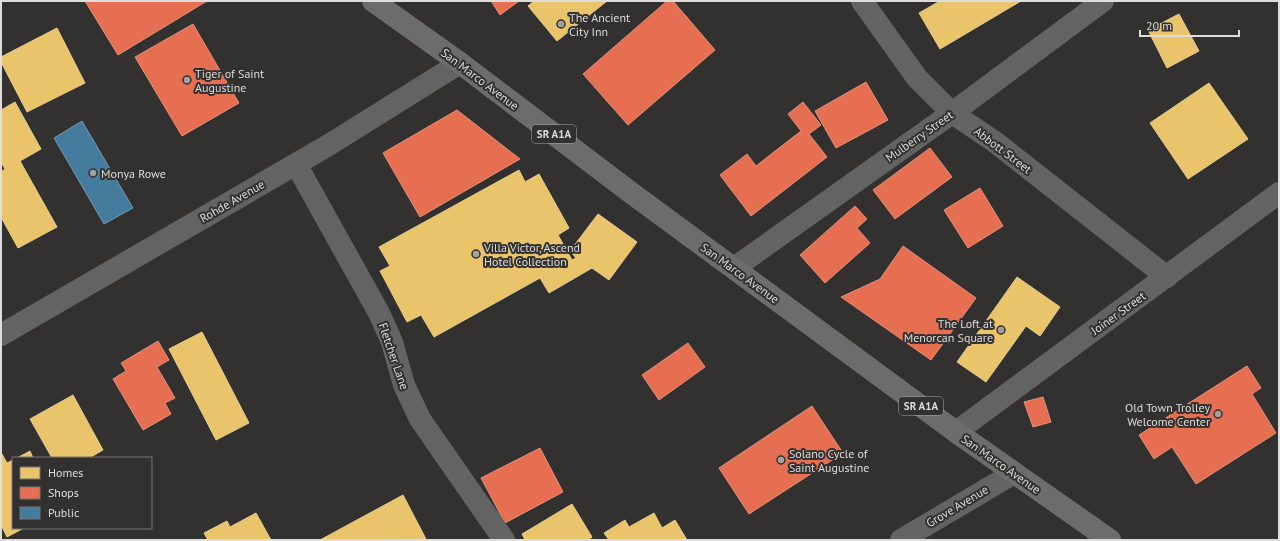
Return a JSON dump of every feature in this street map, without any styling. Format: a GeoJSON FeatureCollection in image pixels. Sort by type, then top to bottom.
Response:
{"type":"FeatureCollection","features":[{"type":"Feature","properties":{"kind":"main road","name":"San Marco Avenue"},"geometry":{"type":"LineString","coordinates":[[373,1],[460,63],[956,432],[1110,540]]}},
{"type":"Feature","properties":{"kind":"street","name":"Abbott Street"},"geometry":{"type":"LineString","coordinates":[[862,1],[918,78],[952,113],[995,142],[1167,277]]}},
{"type":"Feature","properties":{"kind":"street","name":"Mulberry Street"},"geometry":{"type":"LineString","coordinates":[[734,268],[952,113],[1104,1]]}},
{"type":"Feature","properties":{"kind":"street","name":"Rohde Avenue"},"geometry":{"type":"LineString","coordinates":[[1,335],[296,164],[460,63]]}},
{"type":"Feature","properties":{"kind":"street","name":"Fletcher Lane"},"geometry":{"type":"LineString","coordinates":[[296,164],[379,313],[392,342],[404,385],[420,420],[504,540]]}},
{"type":"Feature","properties":{"kind":"street","name":"Joiner Street"},"geometry":{"type":"LineString","coordinates":[[956,432],[1279,193]]}},
{"type":"Feature","properties":{"kind":"street","name":"Grove Avenue"},"geometry":{"type":"LineString","coordinates":[[901,540],[1014,473]]}},
{"type":"Feature","properties":{"kind":"building: Homes","name":"The Ancient City Inn"},"geometry":{"type":"Polygon","coordinates":[[[534,1],[607,1],[557,41],[528,6],[534,1]]]}},
{"type":"Feature","properties":{"kind":"building: Homes"},"geometry":{"type":"Polygon","coordinates":[[[940,1],[1021,1],[940,49],[919,13],[940,1]]]}},
{"type":"Feature","properties":{"kind":"building: Homes"},"geometry":{"type":"Polygon","coordinates":[[[1179,14],[1199,51],[1167,68],[1148,30],[1179,14]]]}},
{"type":"Feature","properties":{"kind":"building: Homes"},"geometry":{"type":"Polygon","coordinates":[[[57,28],[85,83],[27,112],[1,62],[1,57],[57,28]]]}},
{"type":"Feature","properties":{"kind":"building: Homes"},"geometry":{"type":"Polygon","coordinates":[[[1209,83],[1248,139],[1188,179],[1150,123],[1209,83]]]}},
{"type":"Feature","properties":{"kind":"building: Homes"},"geometry":{"type":"Polygon","coordinates":[[[15,102],[41,149],[20,161],[57,227],[18,248],[1,217],[1,172],[5,169],[1,162],[1,110],[15,102]]]}},
{"type":"Feature","properties":{"kind":"building: Homes","name":"Villa Victor, Ascend Hotel Collection"},"geometry":{"type":"Polygon","coordinates":[[[519,170],[525,182],[539,174],[569,228],[558,235],[572,260],[576,258],[570,251],[598,214],[637,242],[609,280],[592,268],[549,293],[540,278],[434,337],[421,315],[407,322],[380,271],[390,266],[379,247],[519,170]]]}},
{"type":"Feature","properties":{"kind":"building: Homes","name":"The Loft at Menorcan Square"},"geometry":{"type":"Polygon","coordinates":[[[1017,277],[1060,307],[1040,336],[1026,326],[986,382],[957,362],[1017,277]]]}},
{"type":"Feature","properties":{"kind":"building: Homes"},"geometry":{"type":"Polygon","coordinates":[[[202,332],[249,423],[216,440],[169,349],[202,332]]]}},
{"type":"Feature","properties":{"kind":"building: Homes"},"geometry":{"type":"Polygon","coordinates":[[[73,395],[103,450],[91,457],[51,457],[30,419],[73,395]]]}},
{"type":"Feature","properties":{"kind":"building: Homes"},"geometry":{"type":"Polygon","coordinates":[[[30,451],[33,457],[19,457],[30,451]]]}},
{"type":"Feature","properties":{"kind":"building: Homes"},"geometry":{"type":"Polygon","coordinates":[[[2,454],[7,463],[12,460],[12,529],[22,529],[7,537],[1,525],[2,454]]]}},
{"type":"Feature","properties":{"kind":"building: Homes"},"geometry":{"type":"Polygon","coordinates":[[[403,495],[426,539],[320,540],[403,495]]]}},
{"type":"Feature","properties":{"kind":"building: Homes"},"geometry":{"type":"Polygon","coordinates":[[[572,504],[592,537],[588,540],[525,540],[522,534],[572,504]]]}},
{"type":"Feature","properties":{"kind":"building: Homes"},"geometry":{"type":"Polygon","coordinates":[[[256,513],[271,540],[208,540],[204,533],[227,521],[230,527],[256,513]]]}},
{"type":"Feature","properties":{"kind":"building: Homes"},"geometry":{"type":"Polygon","coordinates":[[[654,513],[662,528],[675,520],[687,540],[609,540],[604,533],[625,520],[629,527],[654,513]]]}},
{"type":"Feature","properties":{"kind":"building: Shops"},"geometry":{"type":"Polygon","coordinates":[[[85,1],[207,1],[118,55],[85,1]]]}},
{"type":"Feature","properties":{"kind":"building: Shops"},"geometry":{"type":"Polygon","coordinates":[[[491,1],[519,1],[500,15],[491,1]]]}},
{"type":"Feature","properties":{"kind":"building: Shops"},"geometry":{"type":"Polygon","coordinates":[[[667,1],[673,1],[715,50],[628,125],[583,74],[667,1]]]}},
{"type":"Feature","properties":{"kind":"building: Shops","name":"Tiger of Saint Augustine"},"geometry":{"type":"Polygon","coordinates":[[[193,24],[239,103],[182,136],[135,57],[193,24]]]}},
{"type":"Feature","properties":{"kind":"building: Shops"},"geometry":{"type":"Polygon","coordinates":[[[866,82],[888,120],[836,148],[815,111],[866,82]]]}},
{"type":"Feature","properties":{"kind":"building: Shops"},"geometry":{"type":"Polygon","coordinates":[[[803,102],[821,125],[809,134],[827,157],[751,216],[720,175],[747,154],[756,166],[801,131],[788,114],[803,102]]]}},
{"type":"Feature","properties":{"kind":"building: Shops"},"geometry":{"type":"Polygon","coordinates":[[[457,110],[520,159],[420,217],[383,153],[457,110]]]}},
{"type":"Feature","properties":{"kind":"building: Shops"},"geometry":{"type":"Polygon","coordinates":[[[930,148],[952,177],[895,219],[873,190],[930,148]]]}},
{"type":"Feature","properties":{"kind":"building: Shops"},"geometry":{"type":"Polygon","coordinates":[[[980,188],[1003,226],[968,248],[944,210],[980,188]]]}},
{"type":"Feature","properties":{"kind":"building: Shops"},"geometry":{"type":"Polygon","coordinates":[[[855,206],[867,219],[857,228],[870,243],[825,283],[800,255],[855,206]]]}},
{"type":"Feature","properties":{"kind":"building: Shops"},"geometry":{"type":"Polygon","coordinates":[[[903,246],[976,298],[931,360],[841,297],[880,279],[903,246]]]}},
{"type":"Feature","properties":{"kind":"building: Shops"},"geometry":{"type":"Polygon","coordinates":[[[158,341],[169,360],[157,367],[175,398],[165,403],[171,414],[143,430],[113,379],[126,371],[121,363],[158,341]]]}},
{"type":"Feature","properties":{"kind":"building: Shops"},"geometry":{"type":"Polygon","coordinates":[[[688,343],[705,367],[659,400],[642,375],[688,343]]]}},
{"type":"Feature","properties":{"kind":"building: Shops","name":"Old Town Trolley Welcome Center"},"geometry":{"type":"Polygon","coordinates":[[[1247,366],[1261,388],[1252,394],[1276,433],[1196,484],[1172,447],[1154,459],[1139,435],[1247,366]]]}},
{"type":"Feature","properties":{"kind":"building: Shops"},"geometry":{"type":"Polygon","coordinates":[[[1043,397],[1051,422],[1033,427],[1024,402],[1043,397]]]}},
{"type":"Feature","properties":{"kind":"building: Shops","name":"Solano Cycle of Saint Augustine"},"geometry":{"type":"Polygon","coordinates":[[[812,406],[843,453],[749,514],[719,468],[812,406]]]}},
{"type":"Feature","properties":{"kind":"building: Shops"},"geometry":{"type":"Polygon","coordinates":[[[540,448],[563,492],[505,523],[481,478],[540,448]]]}},
{"type":"Feature","properties":{"kind":"building: Public","name":"Monya Rowe"},"geometry":{"type":"Polygon","coordinates":[[[82,121],[133,208],[104,224],[54,138],[82,121]]]}},
{"type":"Feature","properties":{"kind":"place","name":"The Ancient City Inn"},"geometry":{"type":"Point","coordinates":[561,24]}},
{"type":"Feature","properties":{"kind":"place","name":"Tiger of Saint Augustine"},"geometry":{"type":"Point","coordinates":[187,80]}},
{"type":"Feature","properties":{"kind":"place","name":"Monya Rowe"},"geometry":{"type":"Point","coordinates":[93,173]}},
{"type":"Feature","properties":{"kind":"place","name":"Villa Victor, Ascend Hotel Collection"},"geometry":{"type":"Point","coordinates":[476,254]}},
{"type":"Feature","properties":{"kind":"place","name":"The Loft at Menorcan Square"},"geometry":{"type":"Point","coordinates":[1001,330]}},
{"type":"Feature","properties":{"kind":"place","name":"Old Town Trolley Welcome Center"},"geometry":{"type":"Point","coordinates":[1218,414]}},
{"type":"Feature","properties":{"kind":"place","name":"Solano Cycle of Saint Augustine"},"geometry":{"type":"Point","coordinates":[781,460]}}]}
